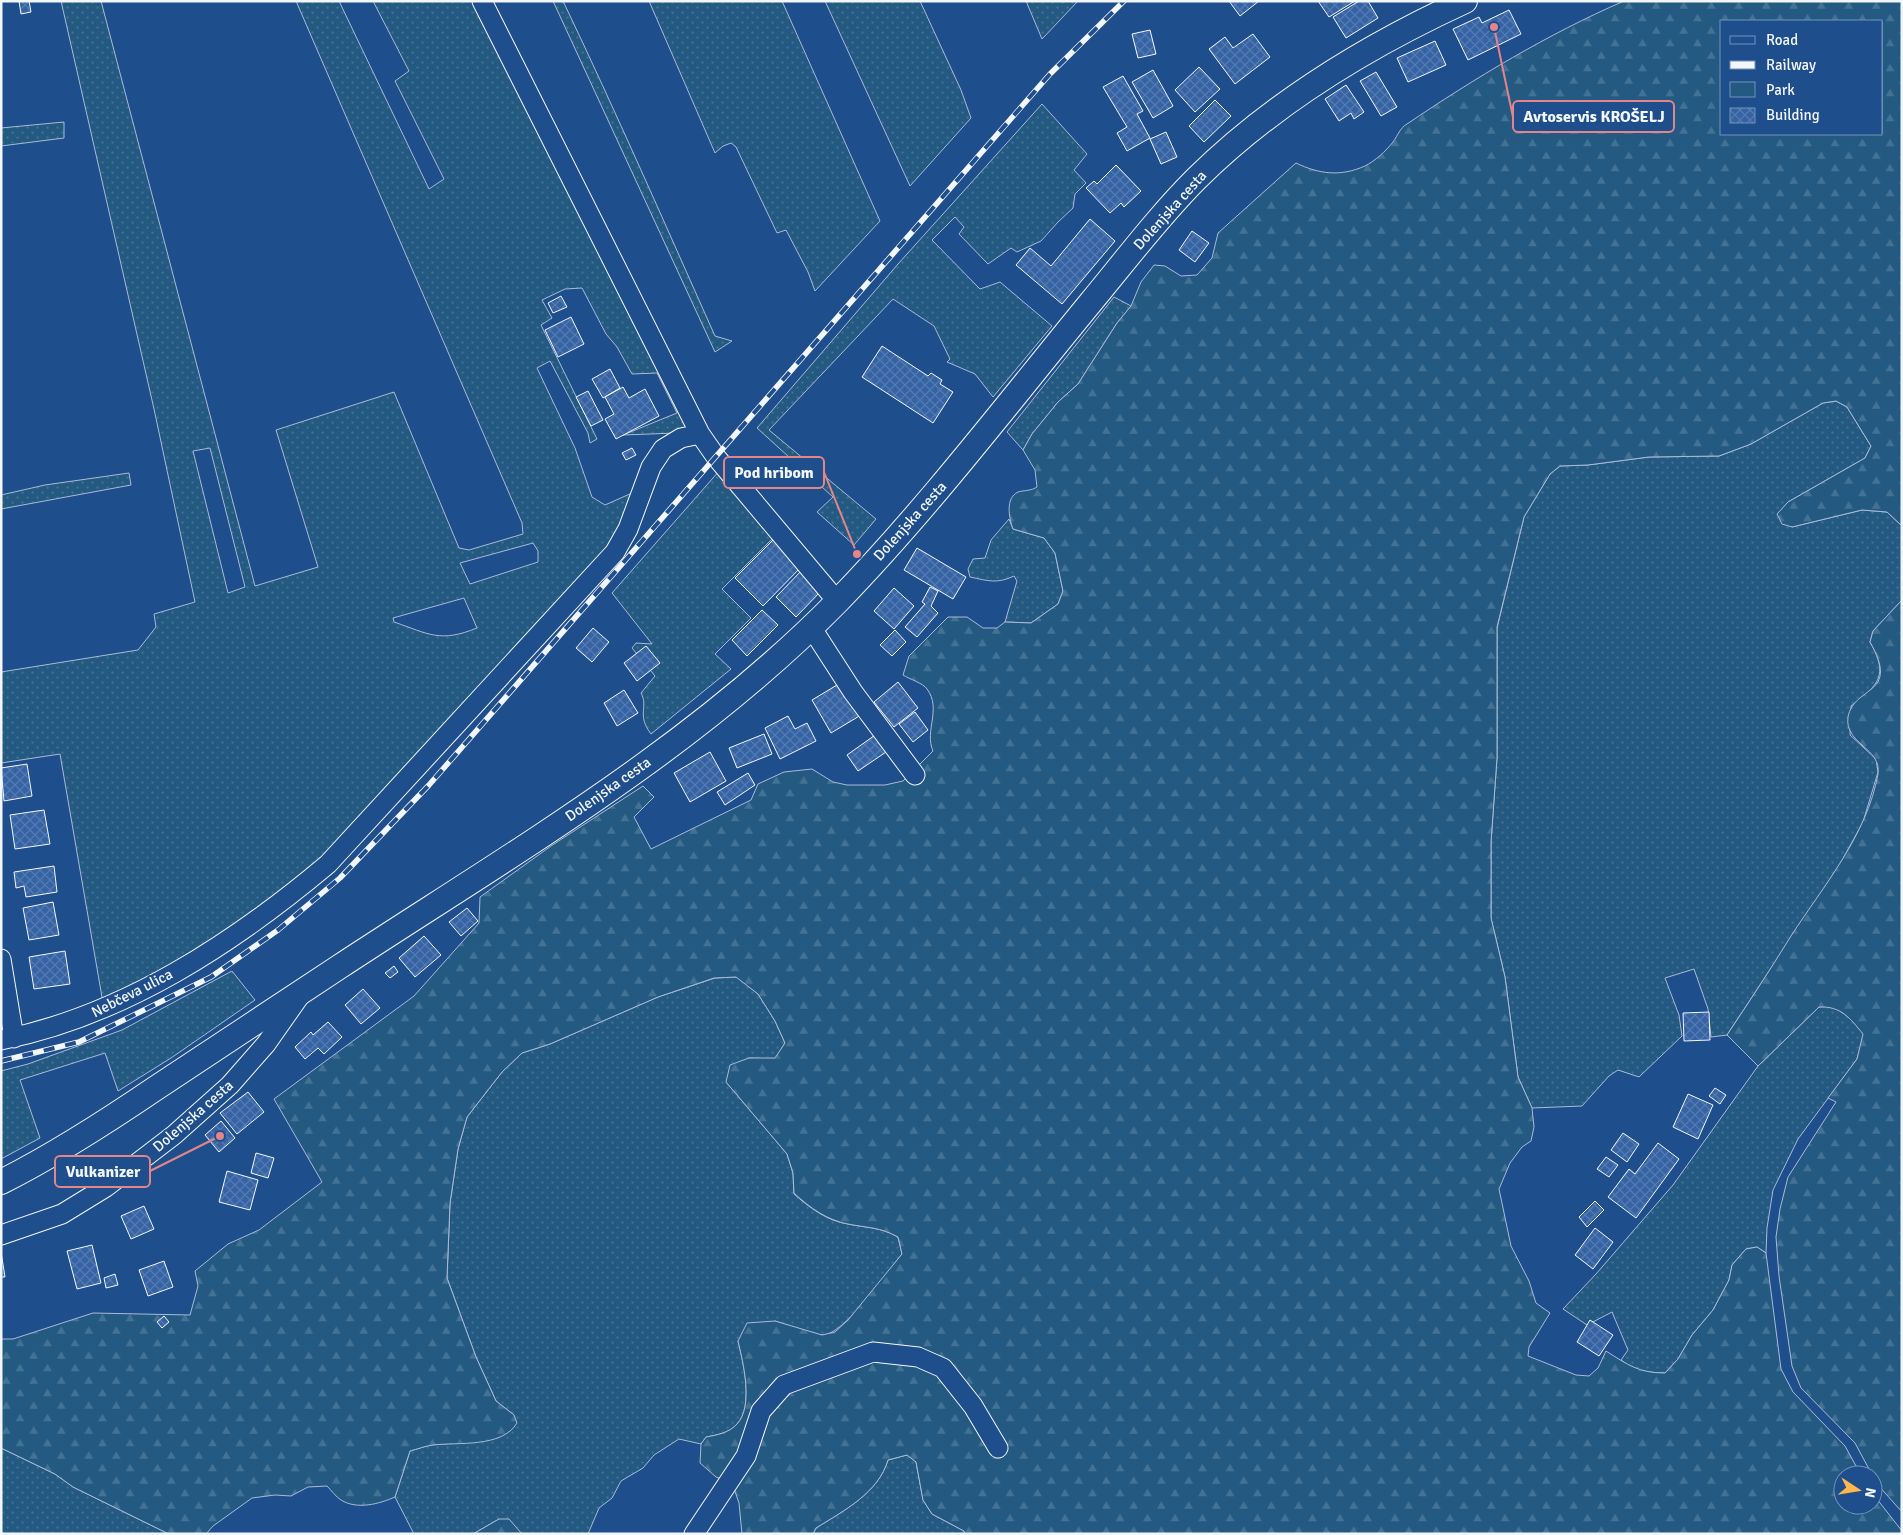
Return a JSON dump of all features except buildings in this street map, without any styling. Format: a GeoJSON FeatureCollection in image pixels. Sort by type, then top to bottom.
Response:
{"type":"FeatureCollection","features":[{"type":"Feature","properties":{"kind":"main road","name":"Dolenjska cesta"},"geometry":{"type":"LineString","coordinates":[[1,1182],[92,1131],[303,990],[582,808],[669,746],[729,700],[811,627],[837,601],[947,481],[1145,236],[1194,180],[1248,132],[1313,84],[1356,57],[1426,19],[1465,1]]}},
{"type":"Feature","properties":{"kind":"street"},"geometry":{"type":"LineString","coordinates":[[482,1],[700,434],[716,457],[837,601]]}},
{"type":"Feature","properties":{"kind":"street","name":"Nebčeva ulica"},"geometry":{"type":"LineString","coordinates":[[1,959],[8,1039],[96,1013],[192,962],[282,903],[328,864],[615,552],[628,529],[650,467],[664,449],[681,438],[700,434]]}},
{"type":"Feature","properties":{"kind":"street"},"geometry":{"type":"LineString","coordinates":[[811,627],[853,692],[915,775]]}},
{"type":"Feature","properties":{"kind":"street","name":"Dolenjska cesta"},"geometry":{"type":"LineString","coordinates":[[1,1235],[62,1214],[106,1187],[174,1135],[236,1078],[266,1044],[303,990]]}},
{"type":"Feature","properties":{"kind":"street"},"geometry":{"type":"LineString","coordinates":[[694,1534],[746,1456],[762,1411],[784,1385],[873,1352],[918,1357],[943,1368],[973,1406],[998,1448]]}},
{"type":"Feature","properties":{"kind":"green space"},"geometry":{"type":"Polygon","coordinates":[[[61,1],[101,1],[255,586],[318,567],[276,430],[394,392],[459,548],[469,550],[523,534],[522,523],[296,1],[339,1],[429,189],[444,179],[395,81],[409,71],[373,1],[477,1],[687,422],[685,429],[676,433],[623,435],[677,413],[657,373],[632,374],[617,347],[606,334],[582,288],[565,289],[542,300],[552,318],[541,325],[597,439],[590,443],[588,433],[550,361],[537,368],[575,448],[592,497],[605,505],[632,493],[631,502],[609,547],[312,870],[188,957],[103,1003],[60,754],[1,763],[1,672],[138,650],[156,627],[154,614],[195,602],[154,409],[61,1]],[[210,448],[193,451],[228,593],[245,587],[210,448]],[[533,543],[460,563],[470,584],[538,562],[538,551],[533,543]],[[464,598],[393,618],[394,622],[435,635],[453,635],[477,628],[464,598]]]}},
{"type":"Feature","properties":{"kind":"green space"},"geometry":{"type":"Polygon","coordinates":[[[553,1],[563,1],[715,336],[732,341],[715,352],[553,1]]]}},
{"type":"Feature","properties":{"kind":"green space"},"geometry":{"type":"Polygon","coordinates":[[[649,1],[782,1],[880,221],[815,291],[808,272],[786,230],[777,233],[736,147],[731,143],[723,146],[715,153],[649,1]]]}},
{"type":"Feature","properties":{"kind":"green space"},"geometry":{"type":"Polygon","coordinates":[[[825,1],[920,1],[961,90],[971,118],[910,186],[825,1]]]}},
{"type":"Feature","properties":{"kind":"green space"},"geometry":{"type":"Polygon","coordinates":[[[1026,1],[1078,1],[1042,39],[1026,1]]]}},
{"type":"Feature","properties":{"kind":"green space"},"geometry":{"type":"Polygon","coordinates":[[[1624,1],[1902,1],[1902,526],[1887,512],[1862,510],[1792,527],[1782,524],[1777,514],[1788,502],[1865,458],[1871,446],[1847,407],[1836,401],[1823,403],[1751,444],[1719,456],[1649,457],[1588,465],[1560,466],[1550,474],[1524,517],[1497,627],[1497,758],[1491,842],[1491,918],[1505,977],[1518,1077],[1532,1108],[1534,1127],[1531,1141],[1522,1147],[1510,1163],[1499,1189],[1511,1246],[1529,1281],[1536,1303],[1550,1313],[1529,1347],[1528,1356],[1576,1375],[1589,1376],[1598,1368],[1606,1351],[1641,1370],[1665,1373],[1678,1359],[1692,1335],[1713,1310],[1729,1280],[1732,1265],[1746,1249],[1757,1247],[1766,1253],[1781,1369],[1793,1392],[1845,1446],[1855,1465],[1833,1465],[1833,1515],[1883,1515],[1883,1507],[1902,1531],[1902,1534],[965,1534],[964,1531],[932,1514],[923,1500],[916,1462],[907,1455],[888,1460],[877,1482],[859,1500],[816,1528],[813,1534],[742,1534],[739,1503],[732,1483],[716,1477],[700,1463],[701,1444],[706,1437],[727,1432],[737,1424],[742,1416],[745,1406],[746,1384],[738,1341],[747,1323],[775,1321],[822,1335],[835,1332],[848,1320],[902,1254],[898,1237],[880,1230],[833,1220],[806,1204],[794,1193],[793,1173],[787,1154],[726,1082],[730,1065],[749,1058],[775,1058],[785,1043],[775,1021],[758,994],[736,977],[714,978],[658,997],[550,1044],[522,1053],[502,1072],[467,1117],[458,1149],[450,1203],[447,1278],[476,1357],[496,1401],[514,1415],[517,1423],[501,1437],[479,1442],[433,1445],[410,1451],[395,1497],[382,1502],[354,1505],[339,1499],[327,1486],[308,1487],[291,1496],[275,1495],[252,1498],[213,1526],[206,1534],[169,1534],[73,1487],[55,1474],[1,1448],[1,1339],[13,1339],[93,1313],[190,1315],[198,1286],[195,1271],[228,1244],[259,1230],[322,1182],[274,1099],[414,996],[479,923],[480,897],[551,846],[643,786],[654,797],[634,817],[651,849],[751,800],[758,784],[784,772],[812,769],[833,782],[847,785],[885,785],[903,781],[933,751],[930,736],[933,704],[925,687],[903,675],[909,656],[948,617],[967,617],[983,628],[997,628],[1005,622],[1031,623],[1058,604],[1063,591],[1055,553],[1044,538],[1013,529],[1010,519],[1010,503],[1014,495],[1018,492],[1037,487],[1035,470],[1023,450],[1032,434],[1058,402],[1078,384],[1117,323],[1131,306],[1141,282],[1154,265],[1165,266],[1181,276],[1197,275],[1212,258],[1218,233],[1296,163],[1313,170],[1330,173],[1347,172],[1365,166],[1387,149],[1405,126],[1540,42],[1624,1]]]}},
{"type":"Feature","properties":{"kind":"green space"},"geometry":{"type":"Polygon","coordinates":[[[1042,104],[1087,154],[1074,170],[1086,183],[1075,194],[1073,208],[1041,241],[1017,252],[1011,248],[988,264],[959,234],[964,227],[955,217],[932,240],[980,289],[1000,282],[1052,326],[993,397],[975,374],[947,362],[950,359],[934,326],[893,299],[769,430],[876,519],[854,545],[817,512],[833,497],[757,428],[898,264],[1042,104]]]}},
{"type":"Feature","properties":{"kind":"green space"},"geometry":{"type":"Polygon","coordinates":[[[64,122],[64,138],[1,146],[1,128],[64,122]]]}},
{"type":"Feature","properties":{"kind":"green space"},"geometry":{"type":"Polygon","coordinates":[[[1114,297],[1131,306],[1117,323],[1078,384],[1058,402],[1032,434],[1023,450],[1007,432],[1114,297]]]}},
{"type":"Feature","properties":{"kind":"green space"},"geometry":{"type":"Polygon","coordinates":[[[1836,401],[1847,407],[1871,446],[1865,458],[1788,502],[1778,514],[1792,527],[1862,510],[1887,512],[1902,526],[1902,600],[1873,631],[1870,642],[1879,663],[1880,671],[1878,678],[1868,692],[1851,706],[1850,735],[1876,759],[1878,772],[1863,822],[1840,864],[1727,1035],[1711,1037],[1708,1009],[1694,969],[1665,978],[1679,1015],[1682,1036],[1639,1077],[1618,1070],[1609,1076],[1582,1106],[1532,1108],[1518,1077],[1505,977],[1491,918],[1491,842],[1497,758],[1497,628],[1524,517],[1550,474],[1560,466],[1588,465],[1649,457],[1719,456],[1751,444],[1823,403],[1836,401]]]}},
{"type":"Feature","properties":{"kind":"green space"},"geometry":{"type":"Polygon","coordinates":[[[720,470],[777,534],[722,589],[751,618],[715,654],[731,669],[651,734],[644,721],[644,703],[641,693],[655,676],[632,648],[636,643],[652,644],[612,593],[720,470]]]}},
{"type":"Feature","properties":{"kind":"green space"},"geometry":{"type":"Polygon","coordinates":[[[129,473],[131,485],[1,509],[1,495],[45,485],[129,473]]]}},
{"type":"Feature","properties":{"kind":"green space"},"geometry":{"type":"Polygon","coordinates":[[[1009,519],[1013,529],[1044,538],[1055,553],[1063,591],[1058,604],[1031,623],[1005,622],[1017,581],[1014,576],[998,581],[988,581],[970,577],[968,569],[973,559],[985,558],[991,540],[1009,519]]]}},
{"type":"Feature","properties":{"kind":"green space"},"geometry":{"type":"Polygon","coordinates":[[[1902,600],[1902,1512],[1883,1491],[1883,1465],[1867,1465],[1855,1443],[1801,1388],[1792,1366],[1779,1276],[1776,1237],[1780,1209],[1788,1177],[1836,1102],[1828,1098],[1857,1059],[1863,1034],[1844,1014],[1827,1007],[1819,1007],[1758,1066],[1727,1035],[1843,859],[1864,818],[1872,796],[1878,774],[1878,765],[1852,734],[1848,726],[1848,717],[1858,699],[1873,688],[1878,681],[1880,672],[1878,659],[1870,642],[1873,631],[1902,600]]]}},
{"type":"Feature","properties":{"kind":"green space"},"geometry":{"type":"Polygon","coordinates":[[[232,971],[255,1000],[171,1058],[118,1091],[105,1053],[20,1080],[40,1138],[1,1159],[1,1071],[28,1064],[122,1030],[232,971]]]}},
{"type":"Feature","properties":{"kind":"green space"},"geometry":{"type":"Polygon","coordinates":[[[737,977],[758,994],[775,1021],[785,1043],[775,1059],[749,1058],[726,1082],[787,1154],[793,1173],[794,1194],[813,1209],[833,1220],[880,1230],[898,1237],[902,1254],[854,1314],[832,1332],[817,1335],[775,1321],[738,1341],[746,1384],[746,1395],[742,1416],[737,1424],[727,1432],[706,1437],[701,1444],[679,1439],[654,1455],[643,1468],[621,1481],[612,1498],[599,1508],[588,1534],[522,1534],[499,1519],[473,1534],[414,1534],[395,1497],[410,1451],[430,1445],[457,1443],[514,1415],[496,1401],[476,1357],[447,1278],[450,1203],[458,1149],[467,1117],[502,1072],[522,1053],[550,1044],[658,997],[715,978],[737,977]]]}},
{"type":"Feature","properties":{"kind":"green space"},"geometry":{"type":"Polygon","coordinates":[[[1833,1006],[1851,1019],[1864,1034],[1857,1059],[1798,1139],[1773,1190],[1767,1228],[1766,1253],[1757,1247],[1746,1249],[1732,1265],[1729,1280],[1713,1310],[1692,1335],[1678,1359],[1665,1373],[1647,1372],[1631,1367],[1621,1360],[1628,1350],[1612,1312],[1587,1325],[1563,1309],[1673,1185],[1758,1066],[1819,1007],[1833,1006]]]}},
{"type":"Feature","properties":{"kind":"green space"},"geometry":{"type":"Polygon","coordinates":[[[1,1448],[55,1474],[73,1487],[169,1534],[1,1534],[1,1448]]]}},
{"type":"Feature","properties":{"kind":"green space"},"geometry":{"type":"Polygon","coordinates":[[[907,1455],[916,1462],[923,1500],[932,1514],[964,1531],[965,1534],[813,1534],[816,1528],[859,1500],[877,1482],[888,1460],[907,1455]]]}},
{"type":"Feature","properties":{"kind":"green space"},"geometry":{"type":"Polygon","coordinates":[[[499,1519],[509,1519],[522,1534],[473,1534],[499,1519]]]}},
{"type":"Feature","properties":{"kind":"railway"},"geometry":{"type":"LineString","coordinates":[[1,1061],[79,1042],[211,977],[278,930],[340,878],[429,785],[1050,74],[1124,1]]}},
{"type":"Feature","properties":{"kind":"place","name":"Avtoservis KROŠELJ"},"geometry":{"type":"Point","coordinates":[1494,27]}},
{"type":"Feature","properties":{"kind":"place","name":"Pod hribom"},"geometry":{"type":"Point","coordinates":[857,554]}},
{"type":"Feature","properties":{"kind":"place","name":"Vulkanizer"},"geometry":{"type":"Point","coordinates":[220,1136]}}]}
